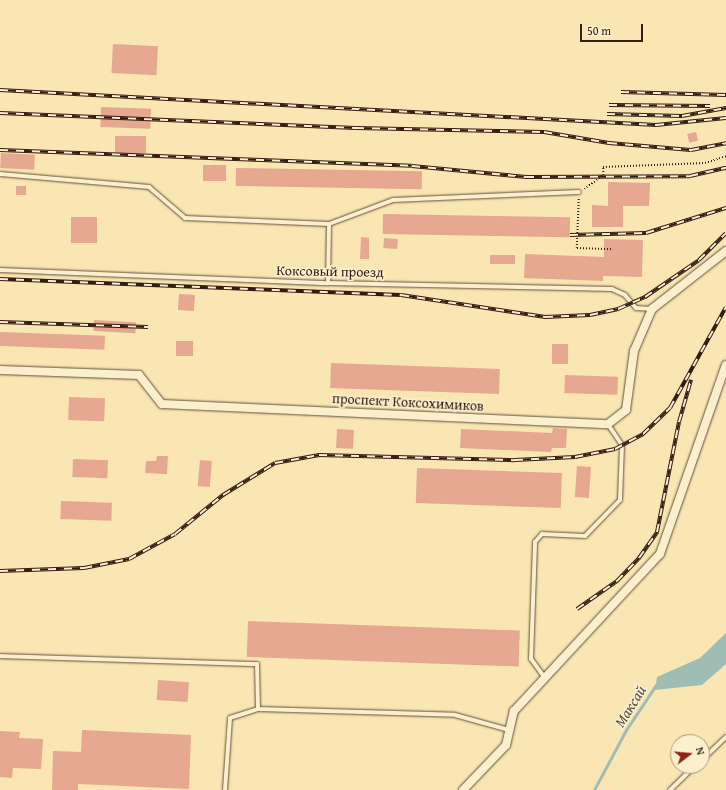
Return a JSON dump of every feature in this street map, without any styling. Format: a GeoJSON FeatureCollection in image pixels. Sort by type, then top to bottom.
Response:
{"type":"FeatureCollection","features":[{"type":"Feature","properties":{"kind":"street"},"geometry":{"type":"LineString","coordinates":[[608,424],[626,410],[634,351],[652,309],[726,251]]}},
{"type":"Feature","properties":{"kind":"street"},"geometry":{"type":"LineString","coordinates":[[463,790],[506,745],[514,711],[660,554],[726,365]]}},
{"type":"Feature","properties":{"kind":"street","name":"проспект Коксохимиков"},"geometry":{"type":"LineString","coordinates":[[0,370],[139,376],[162,404],[608,424]]}},
{"type":"Feature","properties":{"kind":"lane"},"geometry":{"type":"LineString","coordinates":[[0,174],[149,187],[185,218],[329,224],[393,200],[579,192]]}},
{"type":"Feature","properties":{"kind":"lane"},"geometry":{"type":"LineString","coordinates":[[328,283],[329,224]]}},
{"type":"Feature","properties":{"kind":"lane","name":"Коксовый проезд"},"geometry":{"type":"LineString","coordinates":[[0,270],[328,283],[612,289],[625,295],[636,308],[652,309]]}},
{"type":"Feature","properties":{"kind":"lane"},"geometry":{"type":"LineString","coordinates":[[545,678],[531,660],[535,542],[542,534],[585,536],[620,500],[622,445],[608,424]]}},
{"type":"Feature","properties":{"kind":"lane"},"geometry":{"type":"LineString","coordinates":[[0,656],[257,664],[258,709]]}},
{"type":"Feature","properties":{"kind":"lane"},"geometry":{"type":"LineString","coordinates":[[225,790],[230,718],[258,709],[455,716],[509,730]]}},
{"type":"Feature","properties":{"kind":"lane"},"geometry":{"type":"LineString","coordinates":[[710,752],[726,737]]}},
{"type":"Feature","properties":{"kind":"lane"},"geometry":{"type":"LineString","coordinates":[[670,790],[687,774]]}},
{"type":"Feature","properties":{"kind":"path"},"geometry":{"type":"LineString","coordinates":[[613,249],[577,248],[579,192],[602,175],[603,168],[705,162],[726,156]]}},
{"type":"Feature","properties":{"kind":"water"},"geometry":{"type":"Polygon","coordinates":[[[726,633],[726,664],[702,685],[655,690],[657,677],[700,658],[726,633]]]}},
{"type":"Feature","properties":{"kind":"building"},"geometry":{"type":"Polygon","coordinates":[[[113,44],[158,46],[156,75],[111,73],[113,44]]]}},
{"type":"Feature","properties":{"kind":"building"},"geometry":{"type":"Polygon","coordinates":[[[101,107],[151,109],[150,129],[100,127],[101,107]]]}},
{"type":"Feature","properties":{"kind":"building"},"geometry":{"type":"Polygon","coordinates":[[[696,132],[698,141],[689,143],[687,134],[696,132]]]}},
{"type":"Feature","properties":{"kind":"building"},"geometry":{"type":"Polygon","coordinates":[[[115,136],[146,136],[146,153],[115,153],[115,136]]]}},
{"type":"Feature","properties":{"kind":"building"},"geometry":{"type":"Polygon","coordinates":[[[1,153],[35,155],[34,170],[0,168],[1,153]]]}},
{"type":"Feature","properties":{"kind":"building"},"geometry":{"type":"Polygon","coordinates":[[[203,165],[226,165],[226,181],[203,181],[203,165]]]}},
{"type":"Feature","properties":{"kind":"building"},"geometry":{"type":"Polygon","coordinates":[[[236,168],[422,171],[422,189],[236,186],[236,168]]]}},
{"type":"Feature","properties":{"kind":"building"},"geometry":{"type":"Polygon","coordinates":[[[608,182],[650,183],[649,206],[623,206],[623,227],[592,227],[592,205],[608,206],[608,182]]]}},
{"type":"Feature","properties":{"kind":"building"},"geometry":{"type":"Polygon","coordinates":[[[16,186],[26,186],[26,195],[16,195],[16,186]]]}},
{"type":"Feature","properties":{"kind":"building"},"geometry":{"type":"Polygon","coordinates":[[[383,214],[570,217],[570,237],[383,234],[383,214]]]}},
{"type":"Feature","properties":{"kind":"building"},"geometry":{"type":"Polygon","coordinates":[[[71,217],[97,217],[97,243],[71,243],[71,217]]]}},
{"type":"Feature","properties":{"kind":"building"},"geometry":{"type":"Polygon","coordinates":[[[361,237],[369,238],[369,259],[360,259],[361,237]]]}},
{"type":"Feature","properties":{"kind":"building"},"geometry":{"type":"Polygon","coordinates":[[[384,238],[398,239],[397,249],[383,248],[384,238]]]}},
{"type":"Feature","properties":{"kind":"building"},"geometry":{"type":"Polygon","coordinates":[[[604,239],[643,240],[642,277],[603,276],[603,281],[524,278],[525,254],[604,257],[604,239]]]}},
{"type":"Feature","properties":{"kind":"building"},"geometry":{"type":"Polygon","coordinates":[[[490,255],[515,255],[515,264],[490,264],[490,255]]]}},
{"type":"Feature","properties":{"kind":"building"},"geometry":{"type":"Polygon","coordinates":[[[179,294],[195,295],[194,311],[178,310],[179,294]]]}},
{"type":"Feature","properties":{"kind":"building"},"geometry":{"type":"Polygon","coordinates":[[[94,320],[136,322],[135,333],[93,331],[94,320]]]}},
{"type":"Feature","properties":{"kind":"building"},"geometry":{"type":"Polygon","coordinates":[[[0,332],[105,336],[104,350],[0,346],[0,332]]]}},
{"type":"Feature","properties":{"kind":"building"},"geometry":{"type":"Polygon","coordinates":[[[176,341],[193,341],[193,356],[176,356],[176,341]]]}},
{"type":"Feature","properties":{"kind":"building"},"geometry":{"type":"Polygon","coordinates":[[[552,344],[568,344],[568,364],[552,364],[552,344]]]}},
{"type":"Feature","properties":{"kind":"building"},"geometry":{"type":"Polygon","coordinates":[[[331,363],[500,369],[499,394],[330,388],[331,363]]]}},
{"type":"Feature","properties":{"kind":"building"},"geometry":{"type":"Polygon","coordinates":[[[565,375],[618,377],[617,395],[564,393],[565,375]]]}},
{"type":"Feature","properties":{"kind":"building"},"geometry":{"type":"Polygon","coordinates":[[[69,397],[105,398],[104,421],[68,420],[69,397]]]}},
{"type":"Feature","properties":{"kind":"building"},"geometry":{"type":"Polygon","coordinates":[[[553,428],[567,429],[566,448],[552,448],[551,452],[460,448],[461,429],[552,433],[553,428]]]}},
{"type":"Feature","properties":{"kind":"building"},"geometry":{"type":"Polygon","coordinates":[[[337,429],[354,430],[353,449],[336,448],[337,429]]]}},
{"type":"Feature","properties":{"kind":"building"},"geometry":{"type":"Polygon","coordinates":[[[157,456],[168,456],[167,474],[145,473],[146,461],[156,461],[157,456]]]}},
{"type":"Feature","properties":{"kind":"building"},"geometry":{"type":"Polygon","coordinates":[[[73,459],[108,460],[107,478],[72,477],[73,459]]]}},
{"type":"Feature","properties":{"kind":"building"},"geometry":{"type":"Polygon","coordinates":[[[200,460],[212,461],[210,487],[198,486],[200,460]]]}},
{"type":"Feature","properties":{"kind":"building"},"geometry":{"type":"Polygon","coordinates":[[[577,466],[591,467],[589,498],[575,497],[577,466]]]}},
{"type":"Feature","properties":{"kind":"building"},"geometry":{"type":"Polygon","coordinates":[[[417,468],[562,473],[561,508],[416,503],[417,468]]]}},
{"type":"Feature","properties":{"kind":"building"},"geometry":{"type":"Polygon","coordinates":[[[61,501],[112,503],[111,521],[60,519],[61,501]]]}},
{"type":"Feature","properties":{"kind":"building"},"geometry":{"type":"Polygon","coordinates":[[[248,621],[520,630],[519,666],[247,657],[248,621]]]}},
{"type":"Feature","properties":{"kind":"building"},"geometry":{"type":"Polygon","coordinates":[[[158,680],[189,682],[188,702],[157,700],[158,680]]]}},
{"type":"Feature","properties":{"kind":"building"},"geometry":{"type":"Polygon","coordinates":[[[82,730],[191,735],[189,789],[78,784],[78,790],[52,790],[53,751],[81,752],[82,730]]]}},
{"type":"Feature","properties":{"kind":"building"},"geometry":{"type":"Polygon","coordinates":[[[0,731],[20,732],[19,738],[43,739],[41,769],[13,768],[12,778],[0,777],[0,731]]]}},
{"type":"Feature","properties":{"kind":"waterway","name":"Максай"},"geometry":{"type":"LineString","coordinates":[[594,790],[626,730],[656,685]]}},
{"type":"Feature","properties":{"kind":"railway"},"geometry":{"type":"LineString","coordinates":[[0,90],[656,125],[726,118]]}},
{"type":"Feature","properties":{"kind":"railway"},"geometry":{"type":"LineString","coordinates":[[621,92],[726,95]]}},
{"type":"Feature","properties":{"kind":"railway"},"geometry":{"type":"LineString","coordinates":[[609,105],[710,106]]}},
{"type":"Feature","properties":{"kind":"railway"},"geometry":{"type":"LineString","coordinates":[[607,114],[682,116],[726,108]]}},
{"type":"Feature","properties":{"kind":"railway"},"geometry":{"type":"LineString","coordinates":[[0,113],[356,128],[544,132],[609,143],[691,150],[726,143]]}},
{"type":"Feature","properties":{"kind":"railway"},"geometry":{"type":"LineString","coordinates":[[0,150],[412,166],[526,177],[690,176],[726,168]]}},
{"type":"Feature","properties":{"kind":"railway"},"geometry":{"type":"LineString","coordinates":[[570,235],[646,233],[726,208]]}},
{"type":"Feature","properties":{"kind":"railway"},"geometry":{"type":"LineString","coordinates":[[0,279],[401,295],[545,317],[590,315],[618,309],[645,297],[699,260],[726,233]]}},
{"type":"Feature","properties":{"kind":"railway"},"geometry":{"type":"LineString","coordinates":[[0,571],[84,568],[129,559],[175,534],[223,495],[275,463],[319,455],[515,460],[575,457],[615,449],[643,434],[670,408],[726,307]]}},
{"type":"Feature","properties":{"kind":"railway"},"geometry":{"type":"LineString","coordinates":[[0,322],[148,327]]}},
{"type":"Feature","properties":{"kind":"railway"},"geometry":{"type":"LineString","coordinates":[[577,609],[617,581],[639,558],[657,532],[679,422],[691,380]]}}]}
